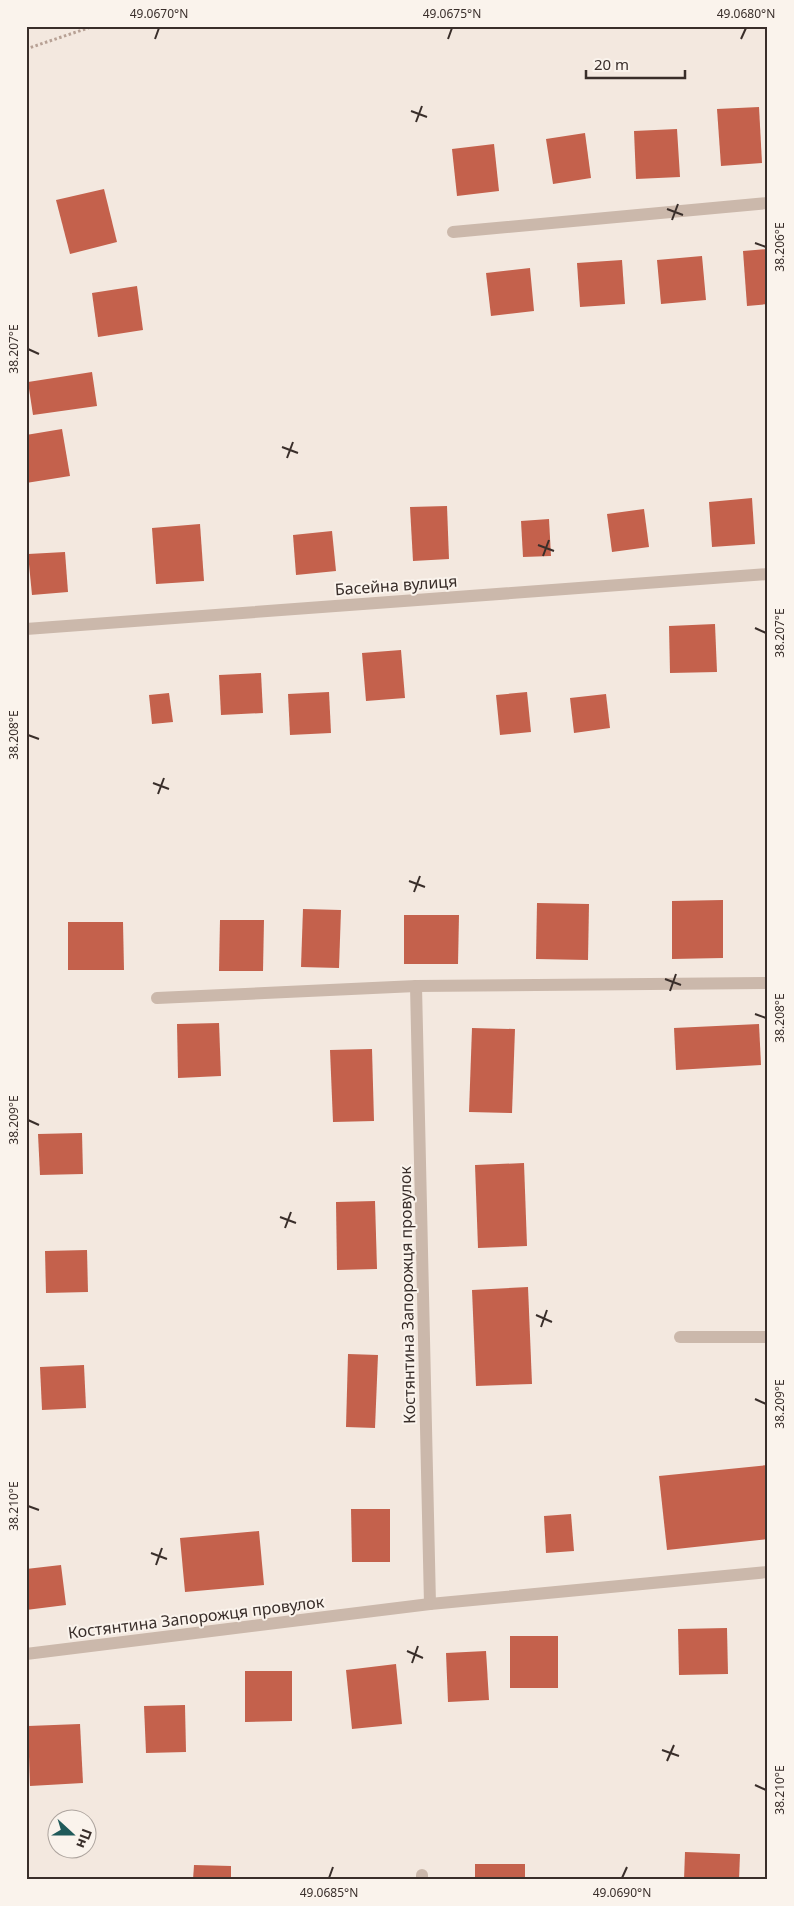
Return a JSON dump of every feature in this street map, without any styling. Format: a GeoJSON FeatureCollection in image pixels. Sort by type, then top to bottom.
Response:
{"type":"FeatureCollection","features":[{"type":"Feature","properties":{"kind":"street"},"geometry":{"type":"LineString","coordinates":[[453,232],[768,203]]}},
{"type":"Feature","properties":{"kind":"street","name":"Басейна вулиця"},"geometry":{"type":"LineString","coordinates":[[26,629],[768,574]]}},
{"type":"Feature","properties":{"kind":"street"},"geometry":{"type":"LineString","coordinates":[[157,998],[416,986],[768,983]]}},
{"type":"Feature","properties":{"kind":"street","name":"Костянтина Запорожця провулок"},"geometry":{"type":"LineString","coordinates":[[416,986],[430,1604]]}},
{"type":"Feature","properties":{"kind":"street"},"geometry":{"type":"LineString","coordinates":[[680,1338],[768,1337]]}},
{"type":"Feature","properties":{"kind":"street","name":"Костянтина Запорожця провулок"},"geometry":{"type":"LineString","coordinates":[[26,1654],[430,1604],[768,1572]]}},
{"type":"Feature","properties":{"kind":"path"},"geometry":{"type":"LineString","coordinates":[[26,49],[94,26]]}},
{"type":"Feature","properties":{"kind":"building"},"geometry":{"type":"Polygon","coordinates":[[[759,107],[762,163],[721,166],[717,109],[759,107]]]}},
{"type":"Feature","properties":{"kind":"building"},"geometry":{"type":"Polygon","coordinates":[[[677,129],[680,177],[636,179],[634,131],[677,129]]]}},
{"type":"Feature","properties":{"kind":"building"},"geometry":{"type":"Polygon","coordinates":[[[585,133],[591,178],[553,184],[546,139],[585,133]]]}},
{"type":"Feature","properties":{"kind":"building"},"geometry":{"type":"Polygon","coordinates":[[[494,144],[499,191],[457,196],[452,149],[494,144]]]}},
{"type":"Feature","properties":{"kind":"building"},"geometry":{"type":"Polygon","coordinates":[[[104,189],[117,242],[70,254],[56,200],[104,189]]]}},
{"type":"Feature","properties":{"kind":"building"},"geometry":{"type":"Polygon","coordinates":[[[768,249],[768,304],[747,306],[743,251],[768,249]]]}},
{"type":"Feature","properties":{"kind":"building"},"geometry":{"type":"Polygon","coordinates":[[[702,256],[706,300],[661,304],[657,260],[702,256]]]}},
{"type":"Feature","properties":{"kind":"building"},"geometry":{"type":"Polygon","coordinates":[[[622,260],[625,304],[580,307],[577,263],[622,260]]]}},
{"type":"Feature","properties":{"kind":"building"},"geometry":{"type":"Polygon","coordinates":[[[530,268],[534,311],[491,316],[486,273],[530,268]]]}},
{"type":"Feature","properties":{"kind":"building"},"geometry":{"type":"Polygon","coordinates":[[[137,286],[143,330],[98,337],[92,293],[137,286]]]}},
{"type":"Feature","properties":{"kind":"building"},"geometry":{"type":"Polygon","coordinates":[[[92,372],[97,406],[33,415],[28,382],[92,372]]]}},
{"type":"Feature","properties":{"kind":"building"},"geometry":{"type":"Polygon","coordinates":[[[62,429],[70,476],[26,483],[26,435],[62,429]]]}},
{"type":"Feature","properties":{"kind":"building"},"geometry":{"type":"Polygon","coordinates":[[[752,498],[755,544],[712,547],[709,502],[752,498]]]}},
{"type":"Feature","properties":{"kind":"building"},"geometry":{"type":"Polygon","coordinates":[[[447,506],[449,559],[413,561],[410,507],[447,506]]]}},
{"type":"Feature","properties":{"kind":"building"},"geometry":{"type":"Polygon","coordinates":[[[644,509],[649,547],[612,552],[607,514],[644,509]]]}},
{"type":"Feature","properties":{"kind":"building"},"geometry":{"type":"Polygon","coordinates":[[[549,519],[551,556],[523,557],[521,521],[549,519]]]}},
{"type":"Feature","properties":{"kind":"building"},"geometry":{"type":"Polygon","coordinates":[[[200,524],[204,581],[156,584],[152,528],[200,524]]]}},
{"type":"Feature","properties":{"kind":"building"},"geometry":{"type":"Polygon","coordinates":[[[332,531],[336,571],[296,575],[293,535],[332,531]]]}},
{"type":"Feature","properties":{"kind":"building"},"geometry":{"type":"Polygon","coordinates":[[[65,552],[68,592],[32,595],[28,554],[65,552]]]}},
{"type":"Feature","properties":{"kind":"building"},"geometry":{"type":"Polygon","coordinates":[[[715,624],[717,672],[670,673],[669,626],[715,624]]]}},
{"type":"Feature","properties":{"kind":"building"},"geometry":{"type":"Polygon","coordinates":[[[401,650],[405,698],[366,701],[362,653],[401,650]]]}},
{"type":"Feature","properties":{"kind":"building"},"geometry":{"type":"Polygon","coordinates":[[[261,673],[263,713],[221,715],[219,675],[261,673]]]}},
{"type":"Feature","properties":{"kind":"building"},"geometry":{"type":"Polygon","coordinates":[[[329,692],[331,733],[290,735],[288,694],[329,692]]]}},
{"type":"Feature","properties":{"kind":"building"},"geometry":{"type":"Polygon","coordinates":[[[527,692],[531,732],[500,735],[496,695],[527,692]]]}},
{"type":"Feature","properties":{"kind":"building"},"geometry":{"type":"Polygon","coordinates":[[[169,693],[173,722],[152,724],[149,695],[169,693]]]}},
{"type":"Feature","properties":{"kind":"building"},"geometry":{"type":"Polygon","coordinates":[[[606,694],[610,728],[574,733],[570,698],[606,694]]]}},
{"type":"Feature","properties":{"kind":"building"},"geometry":{"type":"Polygon","coordinates":[[[723,900],[723,958],[672,959],[672,901],[723,900]]]}},
{"type":"Feature","properties":{"kind":"building"},"geometry":{"type":"Polygon","coordinates":[[[537,903],[589,904],[588,960],[536,959],[537,903]]]}},
{"type":"Feature","properties":{"kind":"building"},"geometry":{"type":"Polygon","coordinates":[[[303,909],[341,910],[339,968],[301,967],[303,909]]]}},
{"type":"Feature","properties":{"kind":"building"},"geometry":{"type":"Polygon","coordinates":[[[404,915],[459,915],[458,964],[404,964],[404,915]]]}},
{"type":"Feature","properties":{"kind":"building"},"geometry":{"type":"Polygon","coordinates":[[[220,920],[264,920],[263,971],[219,971],[220,920]]]}},
{"type":"Feature","properties":{"kind":"building"},"geometry":{"type":"Polygon","coordinates":[[[68,922],[123,922],[124,970],[68,970],[68,922]]]}},
{"type":"Feature","properties":{"kind":"building"},"geometry":{"type":"Polygon","coordinates":[[[219,1023],[221,1076],[178,1078],[177,1024],[219,1023]]]}},
{"type":"Feature","properties":{"kind":"building"},"geometry":{"type":"Polygon","coordinates":[[[759,1024],[761,1065],[676,1070],[674,1028],[759,1024]]]}},
{"type":"Feature","properties":{"kind":"building"},"geometry":{"type":"Polygon","coordinates":[[[472,1028],[515,1029],[512,1113],[469,1112],[472,1028]]]}},
{"type":"Feature","properties":{"kind":"building"},"geometry":{"type":"Polygon","coordinates":[[[372,1049],[374,1121],[333,1122],[330,1050],[372,1049]]]}},
{"type":"Feature","properties":{"kind":"building"},"geometry":{"type":"Polygon","coordinates":[[[82,1133],[83,1174],[40,1175],[38,1134],[82,1133]]]}},
{"type":"Feature","properties":{"kind":"building"},"geometry":{"type":"Polygon","coordinates":[[[524,1163],[527,1246],[478,1248],[475,1165],[524,1163]]]}},
{"type":"Feature","properties":{"kind":"building"},"geometry":{"type":"Polygon","coordinates":[[[375,1201],[377,1269],[337,1270],[336,1202],[375,1201]]]}},
{"type":"Feature","properties":{"kind":"building"},"geometry":{"type":"Polygon","coordinates":[[[87,1250],[88,1292],[46,1293],[45,1251],[87,1250]]]}},
{"type":"Feature","properties":{"kind":"building"},"geometry":{"type":"Polygon","coordinates":[[[528,1287],[532,1384],[476,1386],[472,1290],[528,1287]]]}},
{"type":"Feature","properties":{"kind":"building"},"geometry":{"type":"Polygon","coordinates":[[[348,1354],[378,1355],[375,1428],[346,1427],[348,1354]]]}},
{"type":"Feature","properties":{"kind":"building"},"geometry":{"type":"Polygon","coordinates":[[[84,1365],[86,1408],[42,1410],[40,1367],[84,1365]]]}},
{"type":"Feature","properties":{"kind":"building"},"geometry":{"type":"Polygon","coordinates":[[[768,1465],[768,1539],[667,1550],[659,1476],[768,1465]]]}},
{"type":"Feature","properties":{"kind":"building"},"geometry":{"type":"Polygon","coordinates":[[[351,1509],[390,1509],[390,1562],[352,1562],[351,1509]]]}},
{"type":"Feature","properties":{"kind":"building"},"geometry":{"type":"Polygon","coordinates":[[[571,1514],[574,1551],[546,1553],[544,1516],[571,1514]]]}},
{"type":"Feature","properties":{"kind":"building"},"geometry":{"type":"Polygon","coordinates":[[[259,1531],[264,1585],[185,1592],[180,1538],[259,1531]]]}},
{"type":"Feature","properties":{"kind":"building"},"geometry":{"type":"Polygon","coordinates":[[[61,1565],[66,1605],[26,1610],[26,1569],[61,1565]]]}},
{"type":"Feature","properties":{"kind":"building"},"geometry":{"type":"Polygon","coordinates":[[[727,1628],[728,1674],[679,1675],[678,1629],[727,1628]]]}},
{"type":"Feature","properties":{"kind":"building"},"geometry":{"type":"Polygon","coordinates":[[[510,1636],[558,1636],[558,1688],[510,1688],[510,1636]]]}},
{"type":"Feature","properties":{"kind":"building"},"geometry":{"type":"Polygon","coordinates":[[[486,1651],[489,1700],[448,1702],[446,1653],[486,1651]]]}},
{"type":"Feature","properties":{"kind":"building"},"geometry":{"type":"Polygon","coordinates":[[[396,1664],[402,1724],[352,1729],[346,1670],[396,1664]]]}},
{"type":"Feature","properties":{"kind":"building"},"geometry":{"type":"Polygon","coordinates":[[[245,1671],[292,1671],[292,1721],[245,1722],[245,1671]]]}},
{"type":"Feature","properties":{"kind":"building"},"geometry":{"type":"Polygon","coordinates":[[[185,1705],[186,1752],[146,1753],[144,1706],[185,1705]]]}},
{"type":"Feature","properties":{"kind":"building"},"geometry":{"type":"Polygon","coordinates":[[[80,1724],[83,1783],[30,1786],[28,1726],[80,1724]]]}},
{"type":"Feature","properties":{"kind":"building"},"geometry":{"type":"Polygon","coordinates":[[[685,1852],[740,1854],[739,1880],[684,1880],[685,1852]]]}},
{"type":"Feature","properties":{"kind":"building"},"geometry":{"type":"Polygon","coordinates":[[[475,1864],[525,1864],[525,1880],[475,1880],[475,1864]]]}},
{"type":"Feature","properties":{"kind":"building"},"geometry":{"type":"Polygon","coordinates":[[[194,1865],[231,1866],[231,1880],[193,1880],[194,1865]]]}}]}
